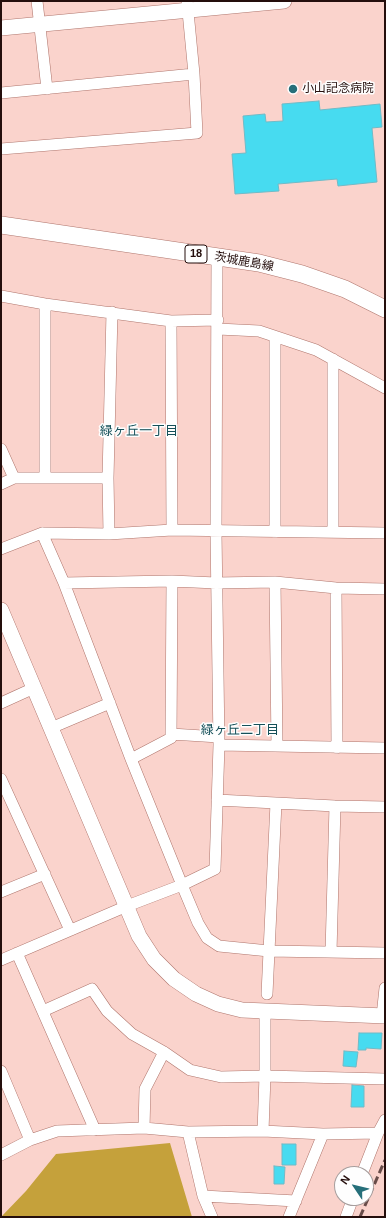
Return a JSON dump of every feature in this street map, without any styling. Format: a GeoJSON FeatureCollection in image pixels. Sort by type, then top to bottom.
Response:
{"type":"FeatureCollection","features":[{"type":"Feature","properties":{"kind":"main road","name":"茨城鹿島線"},"geometry":{"type":"LineString","coordinates":[[1,225],[259,263],[302,274],[345,289],[385,309]]}},
{"type":"Feature","properties":{"kind":"street"},"geometry":{"type":"LineString","coordinates":[[36,1],[47,89]]}},
{"type":"Feature","properties":{"kind":"street"},"geometry":{"type":"LineString","coordinates":[[1,28],[39,25],[188,6],[284,1]]}},
{"type":"Feature","properties":{"kind":"street"},"geometry":{"type":"LineString","coordinates":[[1,149],[197,133],[188,6]]}},
{"type":"Feature","properties":{"kind":"street"},"geometry":{"type":"LineString","coordinates":[[1,93],[194,74]]}},
{"type":"Feature","properties":{"kind":"street"},"geometry":{"type":"LineString","coordinates":[[1,960],[127,906],[182,885],[215,869],[219,741],[216,583],[218,324],[217,257]]}},
{"type":"Feature","properties":{"kind":"street"},"geometry":{"type":"LineString","coordinates":[[1,296],[45,304],[171,321],[218,324],[259,331],[316,350],[385,388]]}},
{"type":"Feature","properties":{"kind":"street"},"geometry":{"type":"LineString","coordinates":[[45,304],[45,477]]}},
{"type":"Feature","properties":{"kind":"street"},"geometry":{"type":"LineString","coordinates":[[109,534],[108,478],[112,312]]}},
{"type":"Feature","properties":{"kind":"street"},"geometry":{"type":"LineString","coordinates":[[171,321],[172,530]]}},
{"type":"Feature","properties":{"kind":"street"},"geometry":{"type":"LineString","coordinates":[[275,337],[275,532]]}},
{"type":"Feature","properties":{"kind":"street"},"geometry":{"type":"LineString","coordinates":[[333,360],[333,532]]}},
{"type":"Feature","properties":{"kind":"street"},"geometry":{"type":"LineString","coordinates":[[1,449],[14,478]]}},
{"type":"Feature","properties":{"kind":"street"},"geometry":{"type":"LineString","coordinates":[[1,484],[14,478],[108,478]]}},
{"type":"Feature","properties":{"kind":"street"},"geometry":{"type":"LineString","coordinates":[[1,550],[42,533],[109,534],[172,530],[216,532],[385,533]]}},
{"type":"Feature","properties":{"kind":"street"},"geometry":{"type":"LineString","coordinates":[[42,533],[64,583],[131,759],[182,885],[198,923],[207,938],[219,946],[269,951],[385,953]]}},
{"type":"Feature","properties":{"kind":"street"},"geometry":{"type":"LineString","coordinates":[[131,759],[171,738],[172,581]]}},
{"type":"Feature","properties":{"kind":"street"},"geometry":{"type":"LineString","coordinates":[[64,583],[172,581],[216,583],[275,582],[336,588],[385,589]]}},
{"type":"Feature","properties":{"kind":"street"},"geometry":{"type":"LineString","coordinates":[[275,582],[277,746]]}},
{"type":"Feature","properties":{"kind":"street"},"geometry":{"type":"LineString","coordinates":[[336,588],[336,748]]}},
{"type":"Feature","properties":{"kind":"street"},"geometry":{"type":"LineString","coordinates":[[1,610],[139,936],[154,959],[174,979],[196,994],[218,1004],[242,1010],[265,1011],[383,1016],[385,988]]}},
{"type":"Feature","properties":{"kind":"street"},"geometry":{"type":"LineString","coordinates":[[1,703],[34,688]]}},
{"type":"Feature","properties":{"kind":"street"},"geometry":{"type":"LineString","coordinates":[[51,728],[110,703]]}},
{"type":"Feature","properties":{"kind":"street"},"geometry":{"type":"LineString","coordinates":[[171,734],[219,741],[277,746],[385,748]]}},
{"type":"Feature","properties":{"kind":"street"},"geometry":{"type":"LineString","coordinates":[[1,779],[70,930]]}},
{"type":"Feature","properties":{"kind":"street"},"geometry":{"type":"LineString","coordinates":[[217,800],[385,807]]}},
{"type":"Feature","properties":{"kind":"street"},"geometry":{"type":"LineString","coordinates":[[267,994],[276,803]]}},
{"type":"Feature","properties":{"kind":"street"},"geometry":{"type":"LineString","coordinates":[[331,952],[335,806]]}},
{"type":"Feature","properties":{"kind":"street"},"geometry":{"type":"LineString","coordinates":[[1,892],[45,874]]}},
{"type":"Feature","properties":{"kind":"street"},"geometry":{"type":"LineString","coordinates":[[17,953],[95,1130]]}},
{"type":"Feature","properties":{"kind":"street"},"geometry":{"type":"LineString","coordinates":[[42,1011],[92,989],[107,1011],[132,1034],[164,1052],[190,1070],[221,1077],[265,1076],[385,1079]]}},
{"type":"Feature","properties":{"kind":"street"},"geometry":{"type":"LineString","coordinates":[[263,1131],[265,1011]]}},
{"type":"Feature","properties":{"kind":"street"},"geometry":{"type":"LineString","coordinates":[[144,1128],[145,1089],[164,1052]]}},
{"type":"Feature","properties":{"kind":"street"},"geometry":{"type":"LineString","coordinates":[[1,1071],[30,1140]]}},
{"type":"Feature","properties":{"kind":"street"},"geometry":{"type":"LineString","coordinates":[[365,1166],[378,1133],[385,1120]]}},
{"type":"Feature","properties":{"kind":"street"},"geometry":{"type":"LineString","coordinates":[[1,1155],[30,1140],[57,1131],[144,1128],[188,1132],[263,1131],[323,1134],[378,1133]]}},
{"type":"Feature","properties":{"kind":"street"},"geometry":{"type":"LineString","coordinates":[[188,1132],[203,1196],[212,1217]]}},
{"type":"Feature","properties":{"kind":"street"},"geometry":{"type":"LineString","coordinates":[[289,1217],[323,1134]]}},
{"type":"Feature","properties":{"kind":"street"},"geometry":{"type":"LineString","coordinates":[[203,1196],[296,1201]]}},
{"type":"Feature","properties":{"kind":"street"},"geometry":{"type":"LineString","coordinates":[[346,1217],[350,1206]]}},
{"type":"Feature","properties":{"kind":"shaded area"},"geometry":{"type":"Polygon","coordinates":[[[170,1143],[192,1217],[1,1217],[26,1191],[56,1154],[170,1143]]]}},
{"type":"Feature","properties":{"kind":"building"},"geometry":{"type":"Polygon","coordinates":[[[319,101],[320,110],[380,104],[382,127],[372,128],[377,182],[338,186],[337,179],[278,184],[279,191],[235,194],[232,154],[246,153],[243,116],[265,114],[266,122],[283,121],[282,104],[319,101]]]}},
{"type":"Feature","properties":{"kind":"building"},"geometry":{"type":"Polygon","coordinates":[[[359,1033],[382,1033],[381,1049],[366,1048],[366,1050],[358,1050],[359,1033]]]}},
{"type":"Feature","properties":{"kind":"building"},"geometry":{"type":"Polygon","coordinates":[[[344,1051],[358,1052],[356,1067],[343,1066],[344,1051]]]}},
{"type":"Feature","properties":{"kind":"building"},"geometry":{"type":"Polygon","coordinates":[[[352,1085],[364,1086],[364,1107],[351,1107],[352,1085]]]}},
{"type":"Feature","properties":{"kind":"building"},"geometry":{"type":"Polygon","coordinates":[[[282,1144],[296,1144],[296,1165],[282,1165],[282,1144]]]}},
{"type":"Feature","properties":{"kind":"building"},"geometry":{"type":"Polygon","coordinates":[[[274,1166],[285,1167],[284,1184],[274,1184],[274,1166]]]}},
{"type":"Feature","properties":{"kind":"railway"},"geometry":{"type":"LineString","coordinates":[[360,1217],[385,1160]]}},
{"type":"Feature","properties":{"kind":"place","name":"小山記念病院"},"geometry":{"type":"Point","coordinates":[293,89]}},
{"type":"Feature","properties":{"kind":"district","name":"緑ヶ丘一丁目"},"geometry":{"type":"Point","coordinates":[139,431]}},
{"type":"Feature","properties":{"kind":"district","name":"緑ヶ丘二丁目"},"geometry":{"type":"Point","coordinates":[240,730]}}]}
